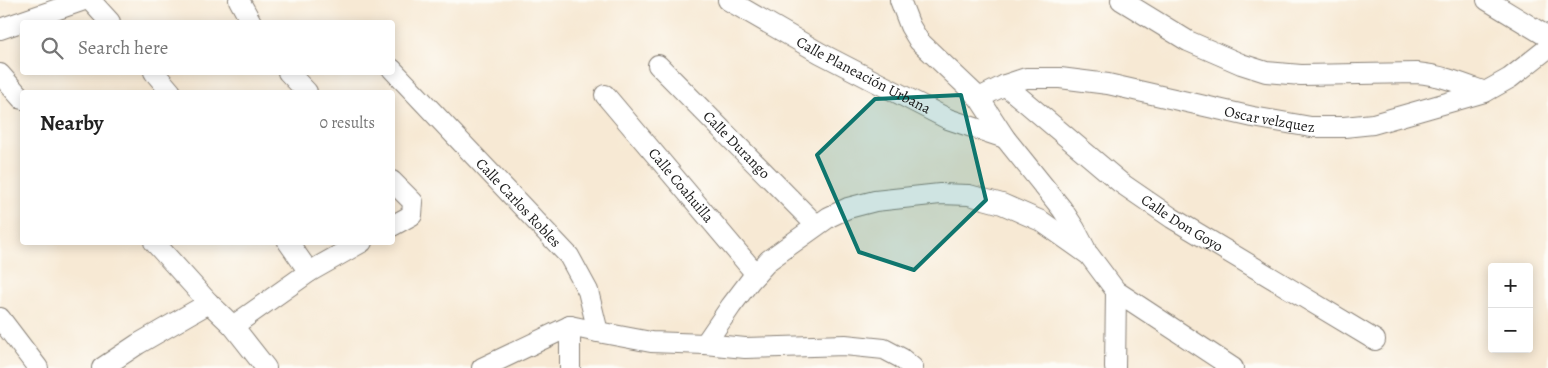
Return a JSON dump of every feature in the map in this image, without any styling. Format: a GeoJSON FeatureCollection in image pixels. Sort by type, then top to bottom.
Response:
{"type":"FeatureCollection","features":[{"type":"Feature","properties":{"kind":"street"},"geometry":{"type":"LineString","coordinates":[[26,20],[84,0]]}},
{"type":"Feature","properties":{"kind":"street"},"geometry":{"type":"LineString","coordinates":[[90,0],[108,20]]}},
{"type":"Feature","properties":{"kind":"street"},"geometry":{"type":"LineString","coordinates":[[239,0],[250,20]]}},
{"type":"Feature","properties":{"kind":"street","name":"Calle Planeación Urbana"},"geometry":{"type":"LineString","coordinates":[[728,0],[820,53],[948,120],[1005,138]]}},
{"type":"Feature","properties":{"kind":"street"},"geometry":{"type":"LineString","coordinates":[[900,0],[910,26],[919,41],[979,98],[1005,138],[1062,209],[1088,255],[1116,291],[1233,368]]}},
{"type":"Feature","properties":{"kind":"street"},"geometry":{"type":"LineString","coordinates":[[1121,0],[1188,41],[1241,64],[1266,72],[1300,75],[1432,74],[1485,92]]}},
{"type":"Feature","properties":{"kind":"street"},"geometry":{"type":"LineString","coordinates":[[1487,0],[1548,36]]}},
{"type":"Feature","properties":{"kind":"street"},"geometry":{"type":"LineString","coordinates":[[0,29],[20,22]]}},
{"type":"Feature","properties":{"kind":"street","name":"Oscar velzquez"},"geometry":{"type":"LineString","coordinates":[[979,98],[1005,85],[1026,78],[1060,78],[1108,84],[1253,117],[1310,127],[1344,128],[1373,124],[1485,92],[1510,78],[1548,48]]}},
{"type":"Feature","properties":{"kind":"street","name":"Calle Durango"},"geometry":{"type":"LineString","coordinates":[[658,65],[816,225]]}},
{"type":"Feature","properties":{"kind":"street","name":"Calle Carlos Robles"},"geometry":{"type":"LineString","coordinates":[[395,73],[569,256],[588,291],[598,332]]}},
{"type":"Feature","properties":{"kind":"street"},"geometry":{"type":"LineString","coordinates":[[0,74],[20,97]]}},
{"type":"Feature","properties":{"kind":"street"},"geometry":{"type":"LineString","coordinates":[[157,75],[169,90]]}},
{"type":"Feature","properties":{"kind":"street"},"geometry":{"type":"LineString","coordinates":[[291,75],[305,90]]}},
{"type":"Feature","properties":{"kind":"street","name":"Calle Don Goyo"},"geometry":{"type":"LineString","coordinates":[[1005,85],[1128,188],[1172,218],[1375,340]]}},
{"type":"Feature","properties":{"kind":"street","name":"Calle Coahuilla"},"geometry":{"type":"LineString","coordinates":[[605,95],[756,274]]}},
{"type":"Feature","properties":{"kind":"street"},"geometry":{"type":"LineString","coordinates":[[395,184],[413,202],[412,215],[395,224]]}},
{"type":"Feature","properties":{"kind":"street"},"geometry":{"type":"LineString","coordinates":[[705,344],[731,306],[769,260],[829,217],[848,208],[875,201],[940,194],[969,195],[1002,204],[1041,221],[1088,255]]}},
{"type":"Feature","properties":{"kind":"street"},"geometry":{"type":"LineString","coordinates":[[157,245],[209,303],[233,326],[266,368]]}},
{"type":"Feature","properties":{"kind":"street"},"geometry":{"type":"LineString","coordinates":[[290,245],[309,272]]}},
{"type":"Feature","properties":{"kind":"street"},"geometry":{"type":"LineString","coordinates":[[233,326],[309,272],[357,245]]}},
{"type":"Feature","properties":{"kind":"street"},"geometry":{"type":"LineString","coordinates":[[1115,368],[1116,291]]}},
{"type":"Feature","properties":{"kind":"street"},"geometry":{"type":"LineString","coordinates":[[102,368],[138,344],[209,303]]}},
{"type":"Feature","properties":{"kind":"street"},"geometry":{"type":"LineString","coordinates":[[0,318],[38,368]]}},
{"type":"Feature","properties":{"kind":"street"},"geometry":{"type":"LineString","coordinates":[[570,326],[570,368]]}},
{"type":"Feature","properties":{"kind":"street"},"geometry":{"type":"LineString","coordinates":[[482,368],[570,326],[651,342],[746,348],[845,345],[884,349],[901,358],[913,368]]}},
{"type":"Feature","properties":{"kind":"highlighted area"},"geometry":{"type":"Polygon","coordinates":[[[961,95],[986,200],[914,270],[859,252],[817,155],[875,99],[961,95]]]}}]}
